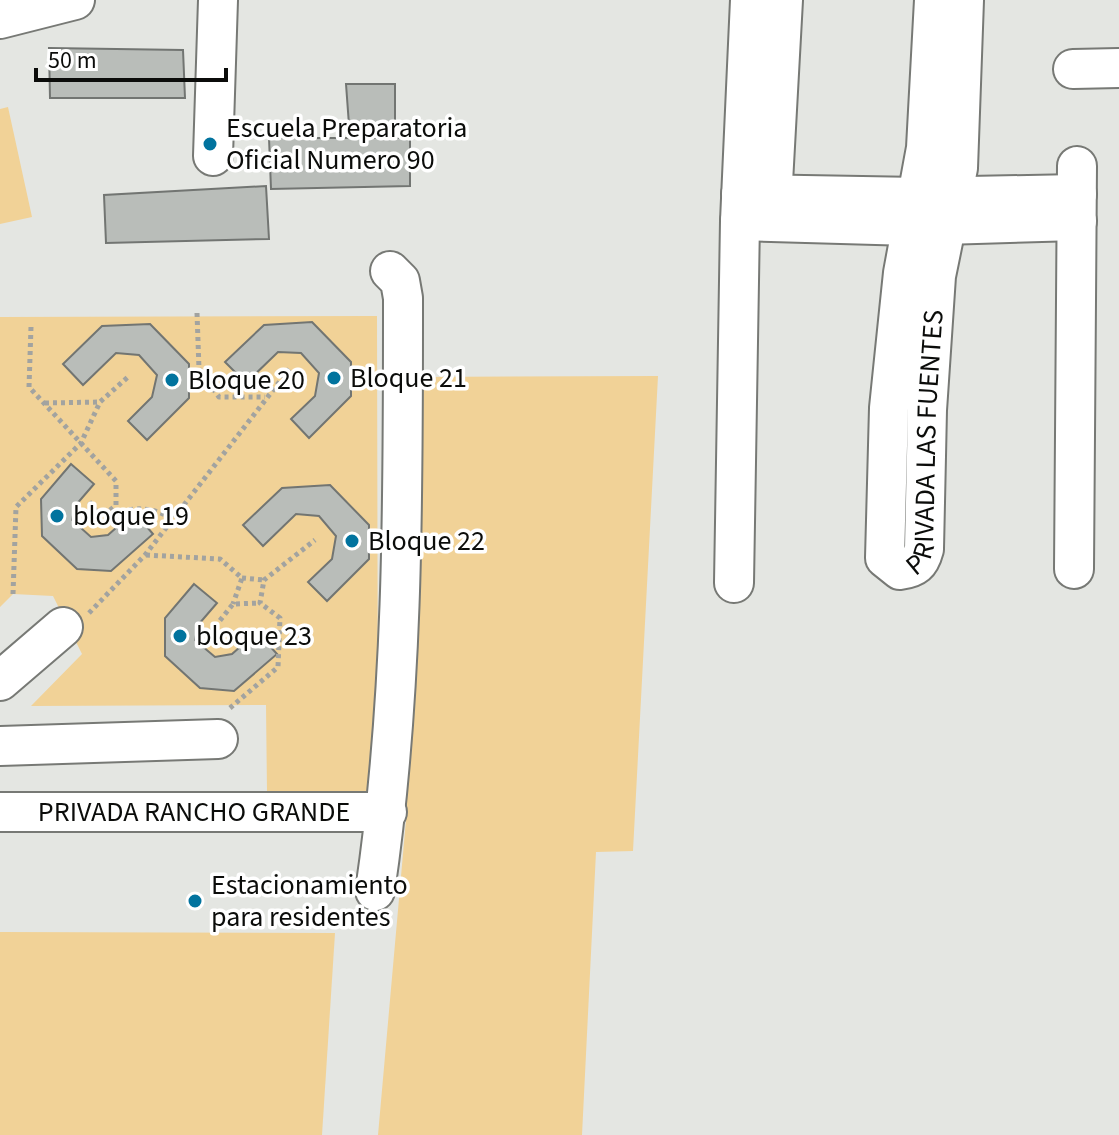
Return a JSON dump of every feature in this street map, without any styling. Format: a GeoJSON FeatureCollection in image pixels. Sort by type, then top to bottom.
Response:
{"type":"FeatureCollection","features":[{"type":"Feature","properties":{"kind":"street"},"geometry":{"type":"LineString","coordinates":[[0,19],[75,0]]}},
{"type":"Feature","properties":{"kind":"street"},"geometry":{"type":"LineString","coordinates":[[213,156],[218,0]]}},
{"type":"Feature","properties":{"kind":"street"},"geometry":{"type":"LineString","coordinates":[[750,0],[756,208]]}},
{"type":"Feature","properties":{"kind":"street"},"geometry":{"type":"LineString","coordinates":[[734,583],[756,208],[783,0]]}},
{"type":"Feature","properties":{"kind":"street"},"geometry":{"type":"LineString","coordinates":[[931,211],[930,108],[934,0]]}},
{"type":"Feature","properties":{"kind":"street"},"geometry":{"type":"LineString","coordinates":[[931,211],[959,153],[964,0]]}},
{"type":"Feature","properties":{"kind":"street"},"geometry":{"type":"LineString","coordinates":[[1073,69],[1119,68]]}},
{"type":"Feature","properties":{"kind":"street"},"geometry":{"type":"LineString","coordinates":[[756,208],[931,211],[1077,194],[1074,569]]}},
{"type":"Feature","properties":{"kind":"street","name":"PRIVADA LAS FUENTES"},"geometry":{"type":"LineString","coordinates":[[931,211],[936,276],[927,410],[924,549],[921,560],[913,568],[900,570],[888,564],[883,546],[889,408],[931,211]]}},
{"type":"Feature","properties":{"kind":"street"},"geometry":{"type":"LineString","coordinates":[[375,891],[387,812],[397,674],[402,287],[390,271]]}},
{"type":"Feature","properties":{"kind":"street"},"geometry":{"type":"LineString","coordinates":[[889,408],[927,410]]}},
{"type":"Feature","properties":{"kind":"street"},"geometry":{"type":"LineString","coordinates":[[0,681],[63,627]]}},
{"type":"Feature","properties":{"kind":"street"},"geometry":{"type":"LineString","coordinates":[[0,746],[224,723]]}},
{"type":"Feature","properties":{"kind":"street","name":"PRIVADA RANCHO GRANDE"},"geometry":{"type":"LineString","coordinates":[[0,812],[387,812]]}},
{"type":"Feature","properties":{"kind":"path"},"geometry":{"type":"LineString","coordinates":[[197,313],[199,369],[219,397],[265,397]]}},
{"type":"Feature","properties":{"kind":"path"},"geometry":{"type":"LineString","coordinates":[[31,327],[29,387],[116,481],[116,505],[101,518]]}},
{"type":"Feature","properties":{"kind":"path"},"geometry":{"type":"LineString","coordinates":[[264,580],[242,578],[220,559],[145,555],[291,367]]}},
{"type":"Feature","properties":{"kind":"path"},"geometry":{"type":"LineString","coordinates":[[13,594],[16,507],[81,443],[100,402],[129,376]]}},
{"type":"Feature","properties":{"kind":"path"},"geometry":{"type":"LineString","coordinates":[[44,403],[100,402]]}},
{"type":"Feature","properties":{"kind":"path"},"geometry":{"type":"LineString","coordinates":[[88,500],[101,518]]}},
{"type":"Feature","properties":{"kind":"path"},"geometry":{"type":"LineString","coordinates":[[101,518],[126,509],[157,509],[172,519]]}},
{"type":"Feature","properties":{"kind":"path"},"geometry":{"type":"LineString","coordinates":[[260,603],[264,580],[315,540]]}},
{"type":"Feature","properties":{"kind":"path"},"geometry":{"type":"LineString","coordinates":[[210,633],[233,604],[242,578]]}},
{"type":"Feature","properties":{"kind":"path"},"geometry":{"type":"LineString","coordinates":[[224,723],[278,667],[280,618],[260,603],[233,604]]}},
{"type":"Feature","properties":{"kind":"shaded area"},"geometry":{"type":"Polygon","coordinates":[[[8,107],[32,217],[0,224],[0,109],[8,107]]]}},
{"type":"Feature","properties":{"kind":"shaded area"},"geometry":{"type":"Polygon","coordinates":[[[377,316],[378,791],[267,791],[266,705],[31,706],[82,654],[53,596],[13,594],[0,607],[0,317],[377,316]]]}},
{"type":"Feature","properties":{"kind":"shaded area"},"geometry":{"type":"Polygon","coordinates":[[[658,376],[633,851],[596,852],[582,1135],[378,1135],[406,820],[416,377],[658,376]]]}},
{"type":"Feature","properties":{"kind":"shaded area"},"geometry":{"type":"Polygon","coordinates":[[[0,932],[335,933],[322,1135],[0,1135],[0,932]]]}},
{"type":"Feature","properties":{"kind":"building"},"geometry":{"type":"Polygon","coordinates":[[[49,48],[183,50],[185,98],[50,98],[49,48]]]}},
{"type":"Feature","properties":{"kind":"building"},"geometry":{"type":"Polygon","coordinates":[[[346,84],[395,84],[395,123],[349,125],[346,84]]]}},
{"type":"Feature","properties":{"kind":"building"},"geometry":{"type":"Polygon","coordinates":[[[269,138],[410,138],[410,186],[271,189],[269,138]]]}},
{"type":"Feature","properties":{"kind":"building"},"geometry":{"type":"Polygon","coordinates":[[[266,186],[269,239],[106,243],[104,195],[266,186]]]}},
{"type":"Feature","properties":{"kind":"building","name":"Bloque 21"},"geometry":{"type":"Polygon","coordinates":[[[312,322],[351,362],[351,396],[309,438],[291,419],[315,396],[319,373],[301,353],[278,352],[246,383],[225,362],[264,325],[312,322]]]}},
{"type":"Feature","properties":{"kind":"building","name":"Bloque 20"},"geometry":{"type":"Polygon","coordinates":[[[150,324],[189,364],[189,398],[147,440],[128,421],[152,397],[157,375],[139,355],[116,353],[83,385],[63,364],[102,326],[150,324]]]}},
{"type":"Feature","properties":{"kind":"building","name":"bloque 19"},"geometry":{"type":"Polygon","coordinates":[[[71,464],[94,484],[75,506],[72,520],[91,537],[108,535],[134,512],[153,534],[111,571],[77,569],[42,536],[41,499],[71,464]]]}},
{"type":"Feature","properties":{"kind":"building","name":"Bloque 22"},"geometry":{"type":"Polygon","coordinates":[[[330,485],[369,525],[369,559],[327,601],[308,582],[332,559],[336,536],[319,516],[296,514],[263,546],[243,525],[282,488],[330,485]]]}},
{"type":"Feature","properties":{"kind":"building","name":"bloque 23"},"geometry":{"type":"Polygon","coordinates":[[[194,584],[217,603],[198,625],[195,640],[215,657],[232,654],[257,632],[277,654],[234,691],[200,688],[165,656],[165,618],[194,584]]]}},
{"type":"Feature","properties":{"kind":"place","name":"Escuela Preparatoria Oficial Numero 90"},"geometry":{"type":"Point","coordinates":[210,144]}},
{"type":"Feature","properties":{"kind":"place","name":"Bloque 21"},"geometry":{"type":"Point","coordinates":[334,378]}},
{"type":"Feature","properties":{"kind":"place","name":"Bloque 20"},"geometry":{"type":"Point","coordinates":[172,380]}},
{"type":"Feature","properties":{"kind":"place","name":"bloque 19"},"geometry":{"type":"Point","coordinates":[57,516]}},
{"type":"Feature","properties":{"kind":"place","name":"Bloque 22"},"geometry":{"type":"Point","coordinates":[352,541]}},
{"type":"Feature","properties":{"kind":"place","name":"bloque 23"},"geometry":{"type":"Point","coordinates":[180,636]}},
{"type":"Feature","properties":{"kind":"place","name":"Estacionamiento para residentes"},"geometry":{"type":"Point","coordinates":[195,901]}}]}
